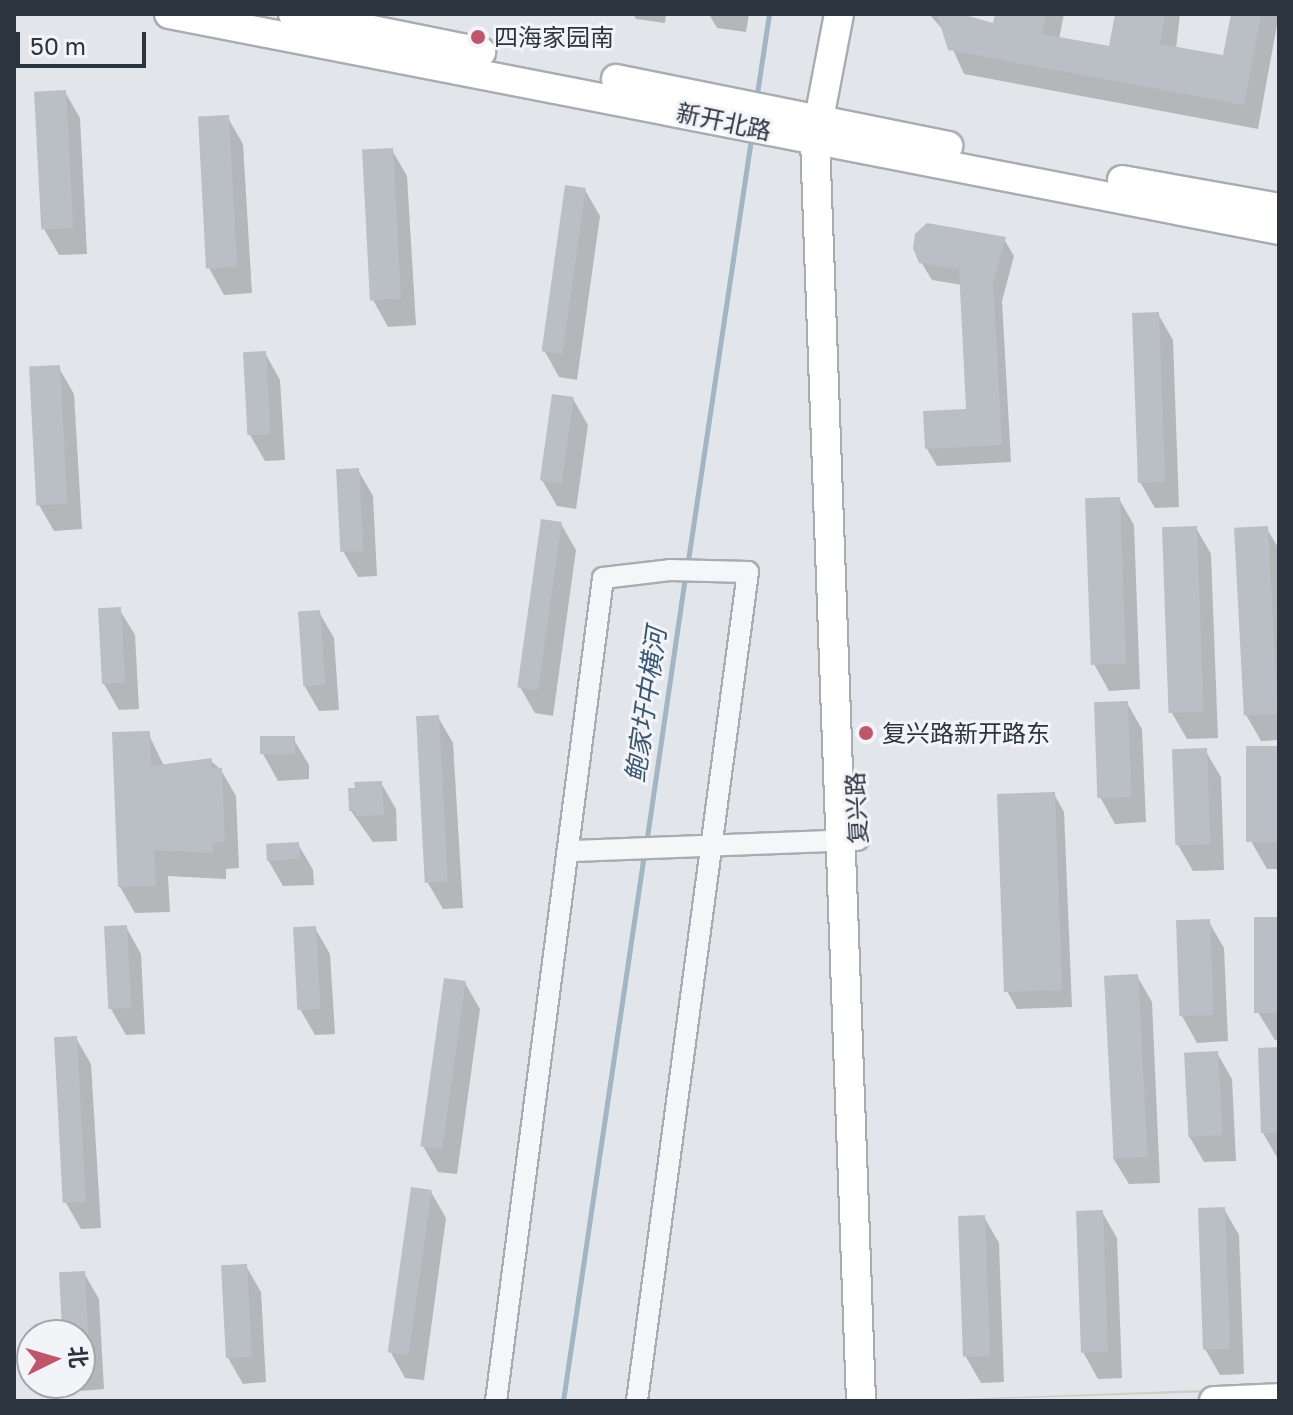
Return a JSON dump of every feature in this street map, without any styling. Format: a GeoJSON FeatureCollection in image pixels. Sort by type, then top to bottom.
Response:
{"type":"FeatureCollection","features":[{"type":"Feature","properties":{"kind":"main road","name":"新开北路"},"geometry":{"type":"LineString","coordinates":[[169,14],[747,115]]}},
{"type":"Feature","properties":{"kind":"main road","name":"新开北路"},"geometry":{"type":"LineString","coordinates":[[293,14],[824,134],[1279,230]]}},
{"type":"Feature","properties":{"kind":"main road","name":"复兴路"},"geometry":{"type":"LineString","coordinates":[[839,14],[824,134],[849,840],[861,1401]]}},
{"type":"Feature","properties":{"kind":"main road","name":"新开北路"},"geometry":{"type":"LineString","coordinates":[[824,134],[1279,208]]}},
{"type":"Feature","properties":{"kind":"main road","name":"复兴路"},"geometry":{"type":"LineString","coordinates":[[849,840],[878,1401]]}},
{"type":"Feature","properties":{"kind":"main road"},"geometry":{"type":"LineString","coordinates":[[1214,1401],[1279,1398]]}},
{"type":"Feature","properties":{"kind":"street"},"geometry":{"type":"LineString","coordinates":[[496,1401],[571,851],[603,578],[670,570],[748,572],[637,1401]]}},
{"type":"Feature","properties":{"kind":"street"},"geometry":{"type":"LineString","coordinates":[[571,851],[849,840]]}},
{"type":"Feature","properties":{"kind":"green space"},"geometry":{"type":"Polygon","coordinates":[[[1279,1387],[1279,1390],[933,1401],[933,1400],[1279,1387]]]}},
{"type":"Feature","properties":{"kind":"building"},"geometry":{"type":"Polygon","coordinates":[[[937,14],[962,14],[993,23],[995,14],[1046,14],[1042,34],[1109,46],[1115,14],[1165,14],[1160,44],[1223,55],[1231,14],[1261,14],[1244,105],[948,50],[937,14]]]}},
{"type":"Feature","properties":{"kind":"building"},"geometry":{"type":"Polygon","coordinates":[[[66,90],[73,228],[41,229],[34,92],[66,90]]]}},
{"type":"Feature","properties":{"kind":"building"},"geometry":{"type":"Polygon","coordinates":[[[229,115],[237,267],[206,268],[198,117],[229,115]]]}},
{"type":"Feature","properties":{"kind":"building"},"geometry":{"type":"Polygon","coordinates":[[[393,148],[401,299],[370,300],[362,150],[393,148]]]}},
{"type":"Feature","properties":{"kind":"building"},"geometry":{"type":"Polygon","coordinates":[[[565,185],[586,188],[562,354],[542,351],[565,185]]]}},
{"type":"Feature","properties":{"kind":"building"},"geometry":{"type":"Polygon","coordinates":[[[927,223],[1006,237],[993,282],[1002,445],[925,449],[923,411],[966,409],[959,269],[919,263],[913,248],[915,234],[927,223]]]}},
{"type":"Feature","properties":{"kind":"building"},"geometry":{"type":"Polygon","coordinates":[[[1159,312],[1165,482],[1138,483],[1132,313],[1159,312]]]}},
{"type":"Feature","properties":{"kind":"building"},"geometry":{"type":"Polygon","coordinates":[[[266,351],[270,434],[247,435],[243,352],[266,351]]]}},
{"type":"Feature","properties":{"kind":"building"},"geometry":{"type":"Polygon","coordinates":[[[60,365],[67,504],[36,505],[29,367],[60,365]]]}},
{"type":"Feature","properties":{"kind":"building"},"geometry":{"type":"Polygon","coordinates":[[[552,394],[574,397],[562,483],[540,480],[552,394]]]}},
{"type":"Feature","properties":{"kind":"building"},"geometry":{"type":"Polygon","coordinates":[[[359,468],[363,551],[340,552],[336,469],[359,468]]]}},
{"type":"Feature","properties":{"kind":"building"},"geometry":{"type":"Polygon","coordinates":[[[1120,497],[1126,664],[1091,665],[1085,498],[1120,497]]]}},
{"type":"Feature","properties":{"kind":"building"},"geometry":{"type":"Polygon","coordinates":[[[541,519],[562,522],[538,690],[517,687],[541,519]]]}},
{"type":"Feature","properties":{"kind":"building"},"geometry":{"type":"Polygon","coordinates":[[[1197,526],[1203,712],[1169,713],[1162,527],[1197,526]]]}},
{"type":"Feature","properties":{"kind":"building"},"geometry":{"type":"Polygon","coordinates":[[[1268,526],[1278,714],[1244,716],[1234,528],[1268,526]]]}},
{"type":"Feature","properties":{"kind":"building"},"geometry":{"type":"Polygon","coordinates":[[[121,607],[125,683],[102,684],[98,608],[121,607]]]}},
{"type":"Feature","properties":{"kind":"building"},"geometry":{"type":"Polygon","coordinates":[[[320,610],[325,685],[303,686],[298,612],[320,610]]]}},
{"type":"Feature","properties":{"kind":"building"},"geometry":{"type":"Polygon","coordinates":[[[1128,701],[1131,797],[1097,798],[1094,702],[1128,701]]]}},
{"type":"Feature","properties":{"kind":"building"},"geometry":{"type":"Polygon","coordinates":[[[439,715],[448,882],[425,883],[416,716],[439,715]]]}},
{"type":"Feature","properties":{"kind":"building"},"geometry":{"type":"Polygon","coordinates":[[[150,731],[151,766],[212,758],[212,768],[222,768],[225,842],[212,843],[213,853],[154,850],[156,886],[118,887],[112,732],[150,731]]]}},
{"type":"Feature","properties":{"kind":"building"},"geometry":{"type":"Polygon","coordinates":[[[260,736],[295,736],[295,754],[260,754],[260,736]]]}},
{"type":"Feature","properties":{"kind":"building"},"geometry":{"type":"Polygon","coordinates":[[[1246,746],[1279,746],[1279,842],[1246,842],[1246,746]]]}},
{"type":"Feature","properties":{"kind":"building"},"geometry":{"type":"Polygon","coordinates":[[[1207,748],[1210,844],[1175,845],[1172,749],[1207,748]]]}},
{"type":"Feature","properties":{"kind":"building"},"geometry":{"type":"Polygon","coordinates":[[[382,781],[384,815],[356,816],[356,811],[349,811],[348,788],[355,788],[354,782],[382,781]]]}},
{"type":"Feature","properties":{"kind":"building"},"geometry":{"type":"Polygon","coordinates":[[[1055,792],[1062,990],[1004,992],[997,794],[1055,792]]]}},
{"type":"Feature","properties":{"kind":"building"},"geometry":{"type":"Polygon","coordinates":[[[299,842],[300,859],[267,861],[266,844],[299,842]]]}},
{"type":"Feature","properties":{"kind":"building"},"geometry":{"type":"Polygon","coordinates":[[[1254,917],[1279,917],[1279,1013],[1254,1013],[1254,917]]]}},
{"type":"Feature","properties":{"kind":"building"},"geometry":{"type":"Polygon","coordinates":[[[1210,919],[1213,1015],[1179,1016],[1176,920],[1210,919]]]}},
{"type":"Feature","properties":{"kind":"building"},"geometry":{"type":"Polygon","coordinates":[[[127,925],[131,1008],[108,1009],[104,926],[127,925]]]}},
{"type":"Feature","properties":{"kind":"building"},"geometry":{"type":"Polygon","coordinates":[[[316,926],[320,1009],[297,1010],[293,927],[316,926]]]}},
{"type":"Feature","properties":{"kind":"building"},"geometry":{"type":"Polygon","coordinates":[[[1138,974],[1148,1157],[1114,1159],[1104,976],[1138,974]]]}},
{"type":"Feature","properties":{"kind":"building"},"geometry":{"type":"Polygon","coordinates":[[[444,978],[466,981],[442,1149],[420,1146],[444,978]]]}},
{"type":"Feature","properties":{"kind":"building"},"geometry":{"type":"Polygon","coordinates":[[[77,1036],[86,1202],[63,1203],[54,1037],[77,1036]]]}},
{"type":"Feature","properties":{"kind":"building"},"geometry":{"type":"Polygon","coordinates":[[[1279,1047],[1279,1133],[1261,1133],[1258,1048],[1279,1047]]]}},
{"type":"Feature","properties":{"kind":"building"},"geometry":{"type":"Polygon","coordinates":[[[1218,1051],[1222,1135],[1188,1137],[1184,1053],[1218,1051]]]}},
{"type":"Feature","properties":{"kind":"building"},"geometry":{"type":"Polygon","coordinates":[[[411,1187],[432,1190],[409,1355],[388,1352],[411,1187]]]}},
{"type":"Feature","properties":{"kind":"building"},"geometry":{"type":"Polygon","coordinates":[[[1225,1207],[1230,1349],[1203,1350],[1198,1208],[1225,1207]]]}},
{"type":"Feature","properties":{"kind":"building"},"geometry":{"type":"Polygon","coordinates":[[[1103,1210],[1108,1352],[1081,1353],[1076,1211],[1103,1210]]]}},
{"type":"Feature","properties":{"kind":"building"},"geometry":{"type":"Polygon","coordinates":[[[985,1215],[990,1356],[963,1357],[958,1216],[985,1215]]]}},
{"type":"Feature","properties":{"kind":"building"},"geometry":{"type":"Polygon","coordinates":[[[247,1264],[252,1357],[226,1358],[221,1265],[247,1264]]]}},
{"type":"Feature","properties":{"kind":"building"},"geometry":{"type":"Polygon","coordinates":[[[85,1271],[88,1319],[61,1319],[59,1272],[85,1271]]]}},
{"type":"Feature","properties":{"kind":"waterway","name":"鲍家圩中横河"},"geometry":{"type":"LineString","coordinates":[[756,100],[769,14]]}},
{"type":"Feature","properties":{"kind":"waterway","name":"鲍家圩中横河"},"geometry":{"type":"LineString","coordinates":[[687,567],[751,138]]}},
{"type":"Feature","properties":{"kind":"waterway","name":"鲍家圩中横河"},"geometry":{"type":"LineString","coordinates":[[646,844],[685,577]]}},
{"type":"Feature","properties":{"kind":"waterway","name":"鲍家圩中横河"},"geometry":{"type":"LineString","coordinates":[[563,1401],[644,854]]}},
{"type":"Feature","properties":{"kind":"place","name":"四海家园南"},"geometry":{"type":"Point","coordinates":[478,37]}},
{"type":"Feature","properties":{"kind":"place","name":"复兴路新开路东"},"geometry":{"type":"Point","coordinates":[866,733]}}]}
